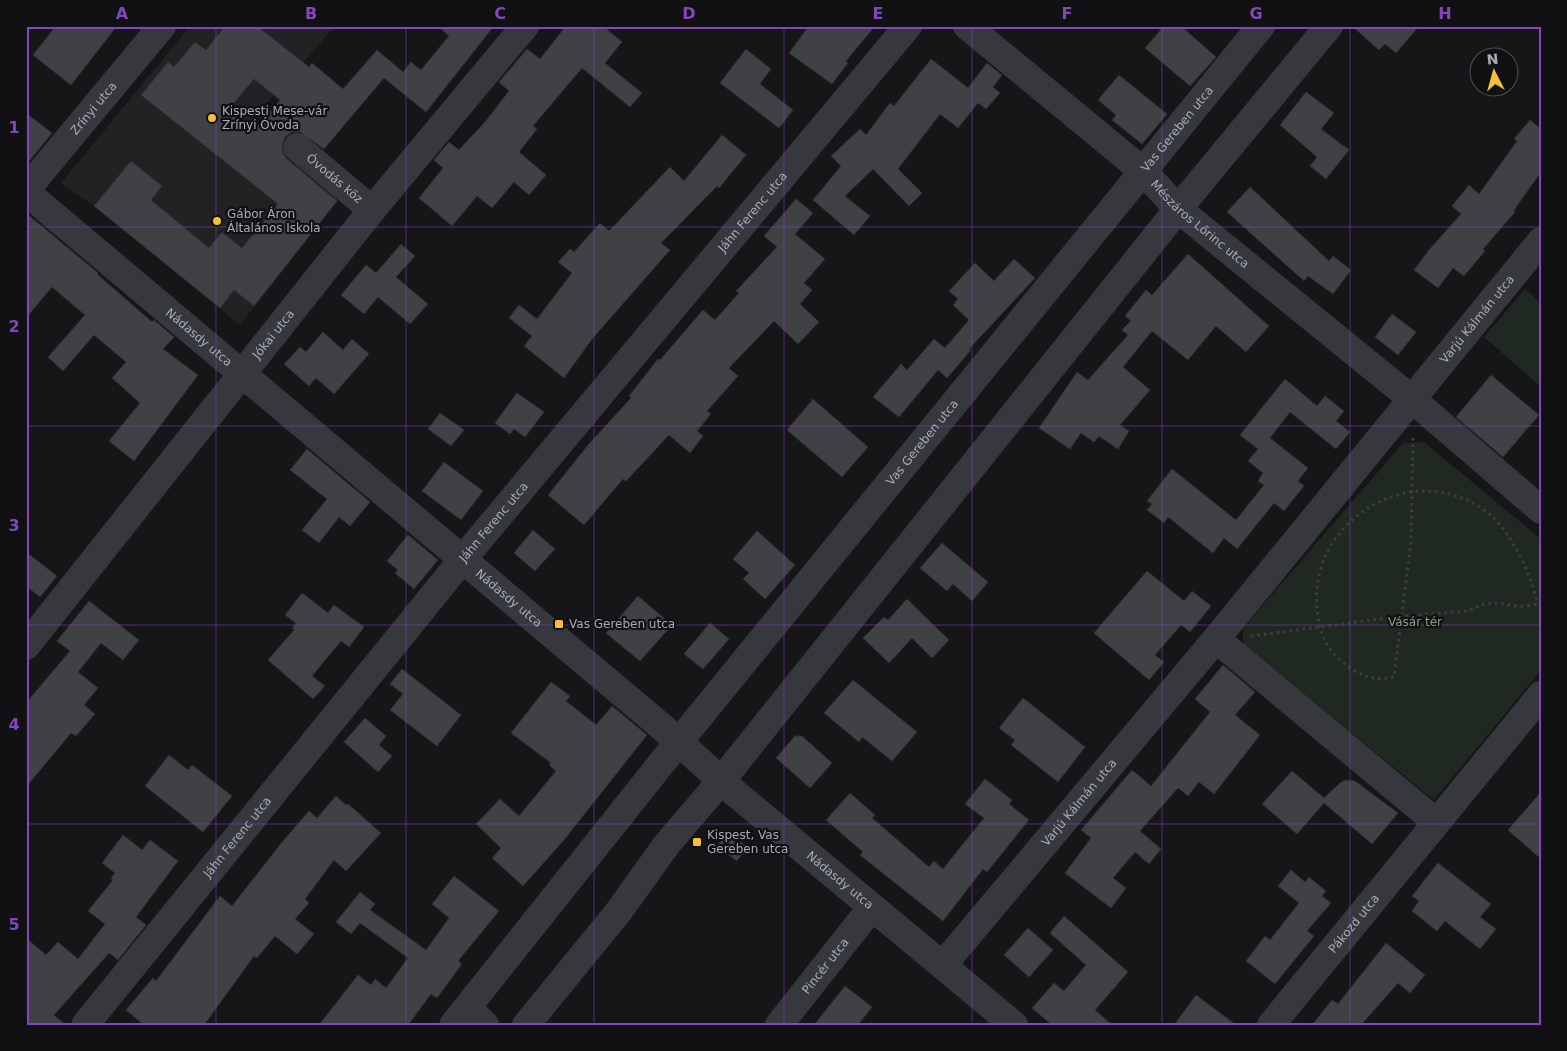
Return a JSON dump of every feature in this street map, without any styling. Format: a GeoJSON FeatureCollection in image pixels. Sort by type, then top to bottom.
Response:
{"type":"FeatureCollection","features":[{"type":"Feature","properties":{"kind":"street","name":"Zrínyi utca"},"geometry":{"type":"LineString","coordinates":[[26,191],[162,26]]}},
{"type":"Feature","properties":{"kind":"street","name":"Jókai utca"},"geometry":{"type":"LineString","coordinates":[[26,646],[243,376],[372,210],[525,26]]}},
{"type":"Feature","properties":{"kind":"street","name":"Jáhn Ferenc utca"},"geometry":{"type":"LineString","coordinates":[[85,1025],[462,560],[908,26]]}},
{"type":"Feature","properties":{"kind":"street","name":"Mészáros Lőrinc utca"},"geometry":{"type":"LineString","coordinates":[[968,26],[1144,172],[1178,210],[1413,400]]}},
{"type":"Feature","properties":{"kind":"street","name":"Vas Gereben utca"},"geometry":{"type":"LineString","coordinates":[[469,1019],[680,742],[1261,26]]}},
{"type":"Feature","properties":{"kind":"street"},"geometry":{"type":"LineString","coordinates":[[526,1025],[619,911],[668,844],[721,781],[1178,210],[1329,26]]}},
{"type":"Feature","properties":{"kind":"street","name":"Óvodás köz"},"geometry":{"type":"LineString","coordinates":[[297,148],[372,210]]}},
{"type":"Feature","properties":{"kind":"street","name":"Nádasdy utca"},"geometry":{"type":"LineString","coordinates":[[26,191],[243,376],[680,742],[721,781],[1014,1025]]}},
{"type":"Feature","properties":{"kind":"street","name":"Varjú Kálmán utca"},"geometry":{"type":"LineString","coordinates":[[1413,400],[1541,240]]}},
{"type":"Feature","properties":{"kind":"street"},"geometry":{"type":"LineString","coordinates":[[1541,510],[1413,400],[1216,639],[1436,822],[1541,695]]}},
{"type":"Feature","properties":{"kind":"street","name":"Varjú Kálmán utca"},"geometry":{"type":"LineString","coordinates":[[943,965],[1216,639]]}},
{"type":"Feature","properties":{"kind":"street","name":"Pákozd utca"},"geometry":{"type":"LineString","coordinates":[[1271,1025],[1436,822]]}},
{"type":"Feature","properties":{"kind":"street","name":"Pincér utca"},"geometry":{"type":"LineString","coordinates":[[779,1025],[872,907]]}},
{"type":"Feature","properties":{"kind":"path"},"geometry":{"type":"LineString","coordinates":[[1216,639],[1318,628],[1403,616],[1469,612],[1478,606],[1492,601],[1518,606],[1539,604],[1526,567],[1501,527],[1485,511],[1463,498],[1444,491],[1412,491],[1392,496],[1370,508],[1347,525],[1334,541],[1322,563],[1317,581],[1316,602],[1318,628],[1328,647],[1346,666],[1372,680],[1394,677],[1403,616],[1411,542],[1412,491],[1413,400]]}},
{"type":"Feature","properties":{"kind":"shaded area"},"geometry":{"type":"Polygon","coordinates":[[[190,26],[335,26],[247,126],[339,199],[240,325],[94,206],[61,183],[190,26]]]}},
{"type":"Feature","properties":{"kind":"green space"},"geometry":{"type":"Polygon","coordinates":[[[1525,289],[1541,303],[1541,387],[1484,337],[1525,289]]]}},
{"type":"Feature","properties":{"kind":"green space","name":"Vásár tér"},"geometry":{"type":"Polygon","coordinates":[[[1424,442],[1541,539],[1541,670],[1434,800],[1243,645],[1243,628],[1403,443],[1424,442]]]}},
{"type":"Feature","properties":{"kind":"building"},"geometry":{"type":"Polygon","coordinates":[[[56,26],[117,26],[71,85],[33,55],[56,26]]]}},
{"type":"Feature","properties":{"kind":"building"},"geometry":{"type":"Polygon","coordinates":[[[225,26],[257,26],[309,67],[312,63],[343,89],[377,50],[403,72],[411,62],[421,70],[449,36],[438,26],[494,26],[426,112],[384,78],[324,149],[300,132],[292,132],[285,137],[282,145],[283,153],[287,159],[337,201],[254,306],[234,290],[220,308],[94,206],[131,161],[162,186],[151,200],[209,248],[222,232],[242,248],[278,204],[141,95],[168,62],[174,67],[195,42],[206,50],[225,26]],[[254,79],[228,110],[254,130],[280,100],[254,79]]]}},
{"type":"Feature","properties":{"kind":"building"},"geometry":{"type":"Polygon","coordinates":[[[566,26],[603,26],[622,42],[605,63],[642,93],[630,107],[582,68],[533,126],[537,129],[519,152],[546,175],[529,195],[514,182],[492,208],[477,196],[452,226],[419,198],[443,168],[434,160],[449,142],[459,150],[485,122],[509,91],[499,82],[527,49],[540,59],[566,26]]]}},
{"type":"Feature","properties":{"kind":"building"},"geometry":{"type":"Polygon","coordinates":[[[809,26],[875,26],[846,61],[848,63],[832,84],[789,53],[809,26]]]}},
{"type":"Feature","properties":{"kind":"building"},"geometry":{"type":"Polygon","coordinates":[[[1164,26],[1181,26],[1216,57],[1190,86],[1145,48],[1164,26]]]}},
{"type":"Feature","properties":{"kind":"building"},"geometry":{"type":"Polygon","coordinates":[[[1352,26],[1419,26],[1396,53],[1385,44],[1379,50],[1352,26]]]}},
{"type":"Feature","properties":{"kind":"building"},"geometry":{"type":"Polygon","coordinates":[[[746,49],[771,69],[760,84],[793,110],[779,128],[720,83],[746,49]]]}},
{"type":"Feature","properties":{"kind":"building"},"geometry":{"type":"Polygon","coordinates":[[[931,59],[968,88],[987,63],[1002,75],[993,87],[1000,93],[986,109],[978,103],[958,128],[940,114],[898,169],[922,193],[909,206],[873,169],[845,196],[870,216],[854,235],[813,200],[841,166],[831,156],[860,129],[866,135],[890,103],[894,106],[931,59]]]}},
{"type":"Feature","properties":{"kind":"building"},"geometry":{"type":"Polygon","coordinates":[[[1119,75],[1167,114],[1142,144],[1112,120],[1116,115],[1098,100],[1119,75]]]}},
{"type":"Feature","properties":{"kind":"building"},"geometry":{"type":"Polygon","coordinates":[[[1306,92],[1334,113],[1321,129],[1349,150],[1326,179],[1310,166],[1317,157],[1280,125],[1306,92]]]}},
{"type":"Feature","properties":{"kind":"building"},"geometry":{"type":"Polygon","coordinates":[[[26,113],[52,133],[26,165],[26,113]]]}},
{"type":"Feature","properties":{"kind":"building"},"geometry":{"type":"Polygon","coordinates":[[[1530,120],[1541,129],[1541,172],[1514,210],[1515,212],[1483,249],[1485,251],[1464,276],[1453,268],[1438,288],[1414,270],[1461,214],[1452,206],[1469,185],[1479,194],[1517,141],[1514,139],[1530,120]]]}},
{"type":"Feature","properties":{"kind":"building"},"geometry":{"type":"Polygon","coordinates":[[[722,135],[746,155],[719,188],[717,186],[661,243],[670,250],[592,339],[564,378],[524,346],[532,336],[509,318],[519,305],[537,319],[572,273],[558,262],[570,249],[574,252],[600,223],[609,231],[670,167],[684,181],[722,135]]]}},
{"type":"Feature","properties":{"kind":"building"},"geometry":{"type":"Polygon","coordinates":[[[1250,187],[1329,261],[1333,256],[1351,270],[1333,294],[1308,276],[1304,281],[1227,212],[1250,187]]]}},
{"type":"Feature","properties":{"kind":"building"},"geometry":{"type":"Polygon","coordinates":[[[796,199],[813,213],[795,234],[825,259],[804,283],[812,290],[800,304],[819,322],[798,344],[774,321],[729,368],[738,376],[707,411],[711,414],[697,431],[703,436],[690,453],[669,435],[626,481],[623,479],[584,525],[548,495],[588,445],[631,398],[629,396],[658,359],[660,360],[703,310],[715,320],[739,293],[736,291],[777,247],[764,236],[796,199]]]}},
{"type":"Feature","properties":{"kind":"building"},"geometry":{"type":"Polygon","coordinates":[[[26,213],[98,273],[152,322],[154,320],[174,337],[163,349],[198,375],[134,461],[109,441],[140,403],[112,378],[126,362],[94,335],[63,371],[48,357],[85,315],[52,287],[26,318],[26,213]]]}},
{"type":"Feature","properties":{"kind":"building"},"geometry":{"type":"Polygon","coordinates":[[[401,244],[415,256],[396,277],[428,304],[410,324],[378,297],[364,314],[341,295],[366,265],[376,273],[401,244]]]}},
{"type":"Feature","properties":{"kind":"building"},"geometry":{"type":"Polygon","coordinates":[[[1188,254],[1269,326],[1246,352],[1216,326],[1188,360],[1152,331],[1123,367],[1150,390],[1120,425],[1129,431],[1118,449],[1099,436],[1094,442],[1081,433],[1070,449],[1039,428],[1077,372],[1088,380],[1128,335],[1122,330],[1131,321],[1125,316],[1146,290],[1152,295],[1188,254]]]}},
{"type":"Feature","properties":{"kind":"building"},"geometry":{"type":"Polygon","coordinates":[[[1014,259],[1035,278],[969,349],[971,350],[947,378],[938,370],[899,417],[873,397],[901,364],[907,370],[934,339],[945,348],[969,320],[953,305],[958,299],[949,291],[975,263],[994,281],[1014,259]]]}},
{"type":"Feature","properties":{"kind":"building"},"geometry":{"type":"Polygon","coordinates":[[[1392,314],[1416,332],[1398,355],[1375,337],[1392,314]]]}},
{"type":"Feature","properties":{"kind":"building"},"geometry":{"type":"Polygon","coordinates":[[[323,332],[343,350],[352,339],[369,354],[334,394],[316,378],[309,386],[284,364],[300,347],[306,352],[323,332]]]}},
{"type":"Feature","properties":{"kind":"building"},"geometry":{"type":"Polygon","coordinates":[[[1491,375],[1539,415],[1503,457],[1456,417],[1491,375]]]}},
{"type":"Feature","properties":{"kind":"building"},"geometry":{"type":"Polygon","coordinates":[[[1285,379],[1317,406],[1325,396],[1344,411],[1336,421],[1350,432],[1336,449],[1290,412],[1270,438],[1308,468],[1298,481],[1304,486],[1284,511],[1274,503],[1237,549],[1224,538],[1213,553],[1168,517],[1164,523],[1147,510],[1152,504],[1147,501],[1172,469],[1236,520],[1264,485],[1258,481],[1263,473],[1248,461],[1258,449],[1240,435],[1285,379]]]}},
{"type":"Feature","properties":{"kind":"building"},"geometry":{"type":"Polygon","coordinates":[[[517,393],[544,412],[525,437],[514,429],[510,434],[495,423],[517,393]]]}},
{"type":"Feature","properties":{"kind":"building"},"geometry":{"type":"Polygon","coordinates":[[[813,399],[868,447],[842,477],[787,430],[813,399]]]}},
{"type":"Feature","properties":{"kind":"building"},"geometry":{"type":"Polygon","coordinates":[[[440,413],[464,430],[451,446],[428,429],[440,413]]]}},
{"type":"Feature","properties":{"kind":"building"},"geometry":{"type":"Polygon","coordinates":[[[307,449],[370,502],[350,526],[339,517],[319,543],[302,530],[327,499],[290,470],[307,449]]]}},
{"type":"Feature","properties":{"kind":"building"},"geometry":{"type":"Polygon","coordinates":[[[444,462],[483,491],[461,520],[422,491],[444,462]]]}},
{"type":"Feature","properties":{"kind":"building"},"geometry":{"type":"Polygon","coordinates":[[[533,530],[555,549],[535,571],[514,553],[533,530]]]}},
{"type":"Feature","properties":{"kind":"building"},"geometry":{"type":"Polygon","coordinates":[[[757,531],[795,565],[765,599],[743,579],[749,573],[733,559],[757,531]]]}},
{"type":"Feature","properties":{"kind":"building"},"geometry":{"type":"Polygon","coordinates":[[[408,535],[438,560],[414,589],[395,573],[398,570],[387,561],[408,535]]]}},
{"type":"Feature","properties":{"kind":"building"},"geometry":{"type":"Polygon","coordinates":[[[942,543],[988,582],[972,601],[953,584],[947,591],[920,568],[942,543]]]}},
{"type":"Feature","properties":{"kind":"building"},"geometry":{"type":"Polygon","coordinates":[[[26,552],[57,576],[40,597],[26,586],[26,552]]]}},
{"type":"Feature","properties":{"kind":"building"},"geometry":{"type":"Polygon","coordinates":[[[1147,571],[1184,601],[1192,591],[1211,606],[1190,632],[1181,625],[1155,655],[1164,662],[1149,680],[1094,633],[1147,571]]]}},
{"type":"Feature","properties":{"kind":"building"},"geometry":{"type":"Polygon","coordinates":[[[302,593],[328,613],[334,605],[364,627],[349,647],[341,641],[312,676],[325,686],[313,699],[268,660],[294,630],[292,628],[296,623],[285,615],[302,593]]]}},
{"type":"Feature","properties":{"kind":"building"},"geometry":{"type":"Polygon","coordinates":[[[638,596],[672,625],[640,661],[606,633],[638,596]]]}},
{"type":"Feature","properties":{"kind":"building"},"geometry":{"type":"Polygon","coordinates":[[[907,599],[949,640],[932,658],[912,638],[889,663],[863,638],[884,617],[888,620],[907,599]]]}},
{"type":"Feature","properties":{"kind":"building"},"geometry":{"type":"Polygon","coordinates":[[[89,601],[139,640],[123,660],[101,643],[78,672],[98,688],[84,705],[95,714],[76,736],[71,733],[26,787],[26,703],[70,651],[57,641],[89,601]]]}},
{"type":"Feature","properties":{"kind":"building"},"geometry":{"type":"Polygon","coordinates":[[[710,623],[729,639],[703,669],[684,654],[710,623]]]}},
{"type":"Feature","properties":{"kind":"building"},"geometry":{"type":"Polygon","coordinates":[[[1223,665],[1255,692],[1235,715],[1260,735],[1214,794],[1199,782],[1188,796],[1178,788],[1140,831],[1161,849],[1149,864],[1135,852],[1113,878],[1126,888],[1111,908],[1065,873],[1091,838],[1081,830],[1132,770],[1151,786],[1210,712],[1195,699],[1223,665]]]}},
{"type":"Feature","properties":{"kind":"building"},"geometry":{"type":"Polygon","coordinates":[[[402,669],[461,715],[437,746],[390,710],[403,694],[390,684],[402,669]]]}},
{"type":"Feature","properties":{"kind":"building"},"geometry":{"type":"Polygon","coordinates":[[[853,680],[917,732],[892,761],[862,737],[859,742],[824,713],[853,680]]]}},
{"type":"Feature","properties":{"kind":"building"},"geometry":{"type":"Polygon","coordinates":[[[551,682],[570,696],[566,701],[596,725],[612,706],[647,735],[564,840],[523,886],[492,858],[501,848],[476,824],[500,799],[519,816],[556,771],[549,765],[551,763],[511,733],[551,682]]]}},
{"type":"Feature","properties":{"kind":"building"},"geometry":{"type":"Polygon","coordinates":[[[1023,698],[1085,747],[1058,782],[1011,745],[1015,740],[999,728],[1023,698]]]}},
{"type":"Feature","properties":{"kind":"building"},"geometry":{"type":"Polygon","coordinates":[[[365,718],[386,736],[379,745],[392,756],[378,772],[344,742],[365,718]]]}},
{"type":"Feature","properties":{"kind":"building"},"geometry":{"type":"Polygon","coordinates":[[[795,736],[802,736],[832,763],[810,788],[776,758],[795,736]]]}},
{"type":"Feature","properties":{"kind":"building"},"geometry":{"type":"Polygon","coordinates":[[[169,755],[188,770],[192,765],[232,796],[203,832],[145,786],[169,755]]]}},
{"type":"Feature","properties":{"kind":"building"},"geometry":{"type":"Polygon","coordinates":[[[1292,771],[1324,798],[1345,780],[1355,781],[1398,813],[1372,844],[1324,803],[1297,834],[1262,804],[1292,771]]]}},
{"type":"Feature","properties":{"kind":"building"},"geometry":{"type":"Polygon","coordinates":[[[985,779],[1012,800],[1009,804],[1029,820],[987,872],[983,869],[943,921],[860,855],[863,852],[826,820],[850,793],[875,815],[872,818],[929,867],[934,861],[943,869],[984,818],[965,804],[985,779]]]}},
{"type":"Feature","properties":{"kind":"building"},"geometry":{"type":"Polygon","coordinates":[[[1541,792],[1541,859],[1508,830],[1541,792]]]}},
{"type":"Feature","properties":{"kind":"building"},"geometry":{"type":"Polygon","coordinates":[[[336,796],[381,833],[346,871],[334,860],[305,899],[309,903],[295,919],[314,934],[297,954],[275,936],[257,958],[254,956],[204,1025],[144,1025],[126,1010],[153,978],[156,981],[220,896],[232,906],[309,811],[317,818],[336,796]]]}},
{"type":"Feature","properties":{"kind":"building"},"geometry":{"type":"Polygon","coordinates":[[[727,832],[747,847],[737,861],[717,846],[727,832]]]}},
{"type":"Feature","properties":{"kind":"building"},"geometry":{"type":"Polygon","coordinates":[[[123,835],[142,850],[150,840],[178,861],[136,917],[146,925],[118,960],[109,953],[54,1015],[66,1025],[26,1025],[26,938],[46,955],[58,942],[78,959],[105,924],[88,911],[113,880],[111,878],[115,873],[102,863],[123,835]]]}},
{"type":"Feature","properties":{"kind":"building"},"geometry":{"type":"Polygon","coordinates":[[[1438,863],[1491,904],[1480,917],[1496,929],[1480,949],[1445,921],[1437,931],[1412,911],[1419,901],[1412,896],[1438,863]]]}},
{"type":"Feature","properties":{"kind":"building"},"geometry":{"type":"Polygon","coordinates":[[[1291,870],[1305,882],[1309,877],[1326,891],[1322,896],[1331,903],[1307,931],[1314,936],[1275,984],[1246,961],[1265,936],[1270,940],[1299,903],[1278,886],[1291,870]]]}},
{"type":"Feature","properties":{"kind":"building"},"geometry":{"type":"Polygon","coordinates":[[[454,876],[499,911],[458,961],[462,964],[437,998],[431,994],[408,1025],[319,1025],[358,975],[371,985],[375,979],[386,988],[408,958],[360,923],[351,934],[336,922],[360,892],[375,904],[370,910],[426,950],[449,918],[432,904],[454,876]]]}},
{"type":"Feature","properties":{"kind":"building"},"geometry":{"type":"Polygon","coordinates":[[[1064,916],[1128,972],[1095,1010],[1112,1025],[1052,1025],[1032,1008],[1054,983],[1064,991],[1086,965],[1050,933],[1064,916]]]}},
{"type":"Feature","properties":{"kind":"building"},"geometry":{"type":"Polygon","coordinates":[[[1028,928],[1053,950],[1029,977],[1004,955],[1028,928]]]}},
{"type":"Feature","properties":{"kind":"building"},"geometry":{"type":"Polygon","coordinates":[[[1386,943],[1425,975],[1410,993],[1398,983],[1361,1025],[1312,1025],[1332,1000],[1338,1004],[1386,943]]]}},
{"type":"Feature","properties":{"kind":"building"},"geometry":{"type":"Polygon","coordinates":[[[845,986],[872,1007],[858,1025],[814,1025],[845,986]]]}},
{"type":"Feature","properties":{"kind":"building"},"geometry":{"type":"Polygon","coordinates":[[[1196,995],[1236,1025],[1174,1025],[1196,995]]]}},
{"type":"Feature","properties":{"kind":"place","name":"Kispesti Mese-vár Zrínyi Óvoda"},"geometry":{"type":"Point","coordinates":[212,118]}},
{"type":"Feature","properties":{"kind":"place","name":"Gábor Áron Általános Iskola"},"geometry":{"type":"Point","coordinates":[217,221]}},
{"type":"Feature","properties":{"kind":"place","name":"Vas Gereben utca"},"geometry":{"type":"Point","coordinates":[559,624]}},
{"type":"Feature","properties":{"kind":"place","name":"Kispest, Vas Gereben utca"},"geometry":{"type":"Point","coordinates":[697,842]}}]}
